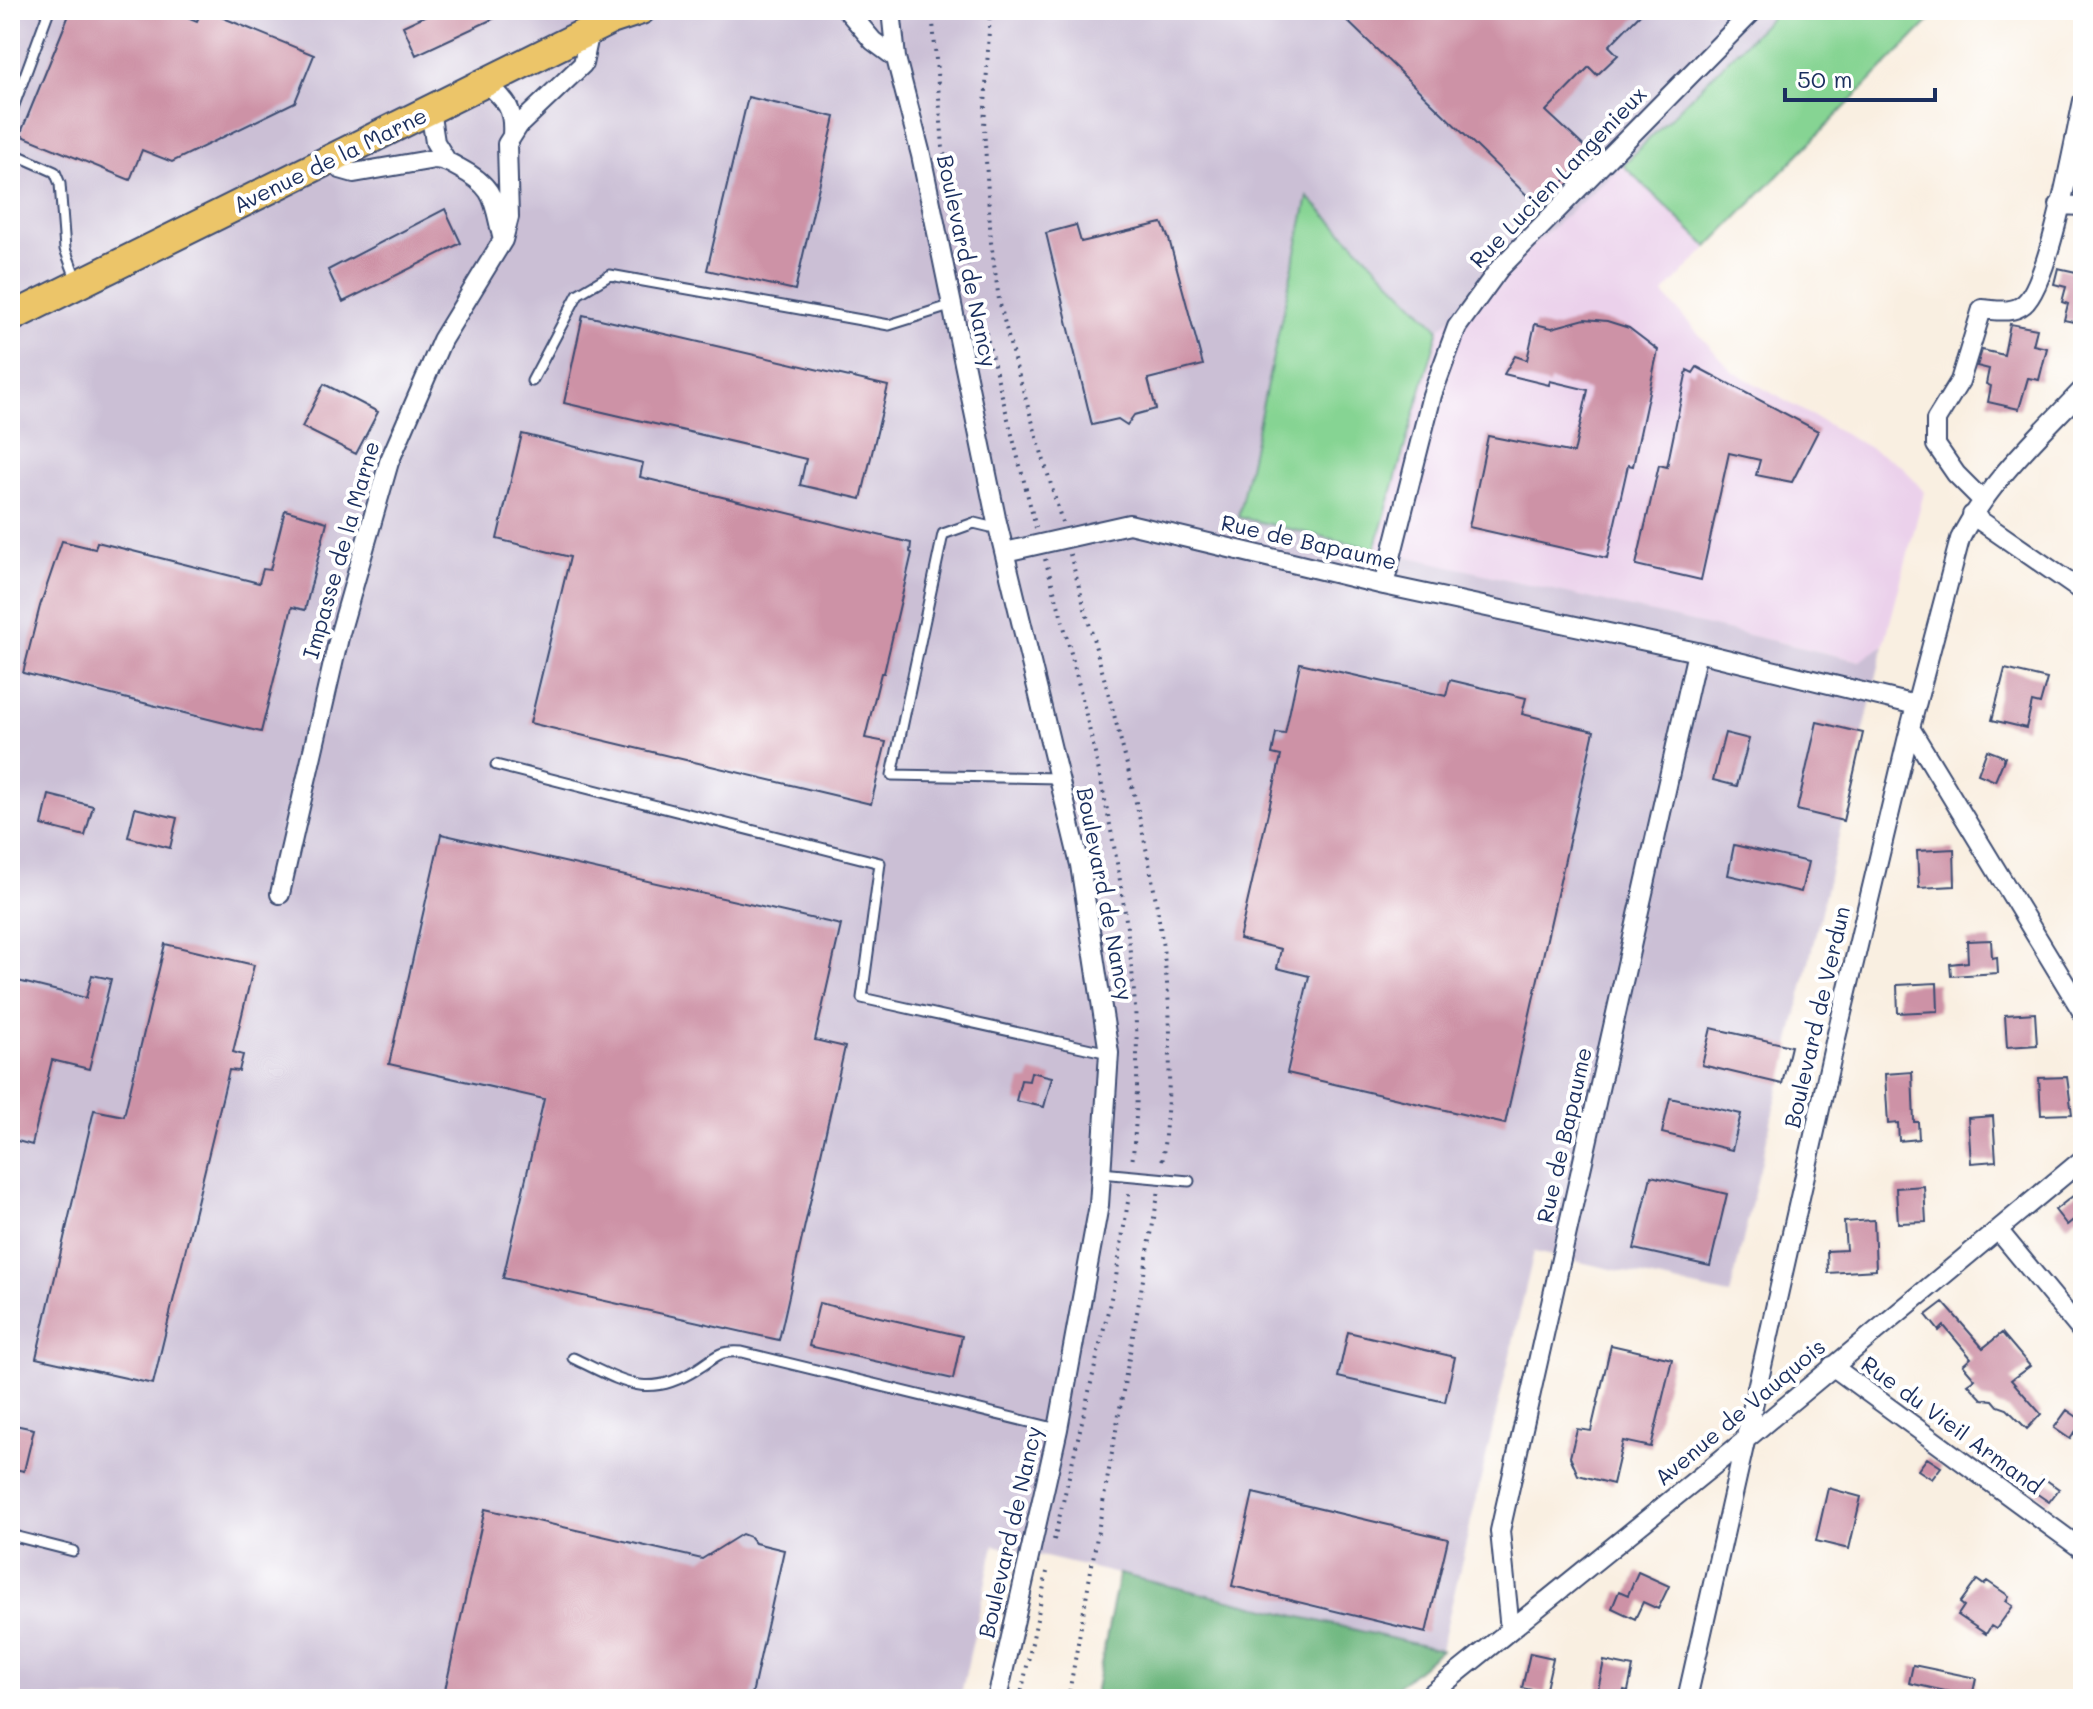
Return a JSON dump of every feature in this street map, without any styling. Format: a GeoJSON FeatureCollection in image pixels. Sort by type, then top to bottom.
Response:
{"type":"FeatureCollection","features":[{"type":"Feature","properties":{"kind":"main road","name":"Avenue de la Marne"},"geometry":{"type":"LineString","coordinates":[[12,317],[590,31],[641,10]]}},
{"type":"Feature","properties":{"kind":"street"},"geometry":{"type":"LineString","coordinates":[[847,10],[873,41],[896,58]]}},
{"type":"Feature","properties":{"kind":"street","name":"Boulevard de Nancy"},"geometry":{"type":"LineString","coordinates":[[891,10],[896,58],[921,155],[999,529],[1080,865],[1109,1053],[1099,1205],[1058,1429],[997,1699]]}},
{"type":"Feature","properties":{"kind":"street","name":"Rue Lucien Langenieux"},"geometry":{"type":"LineString","coordinates":[[1384,585],[1432,395],[1457,327],[1499,269],[1754,10]]}},
{"type":"Feature","properties":{"kind":"street"},"geometry":{"type":"LineString","coordinates":[[512,135],[583,64],[590,31]]}},
{"type":"Feature","properties":{"kind":"street","name":"Impasse de la Marne"},"geometry":{"type":"LineString","coordinates":[[280,894],[340,633],[389,462],[442,340],[503,240],[509,217],[507,144],[512,135],[513,117],[505,100],[486,82]]}},
{"type":"Feature","properties":{"kind":"street"},"geometry":{"type":"LineString","coordinates":[[2083,101],[2036,289],[2023,306],[2009,311],[1982,309],[1960,381],[1936,420],[1936,445],[1978,508],[2083,592]]}},
{"type":"Feature","properties":{"kind":"street"},"geometry":{"type":"LineString","coordinates":[[430,110],[435,142],[446,160]]}},
{"type":"Feature","properties":{"kind":"street"},"geometry":{"type":"LineString","coordinates":[[333,158],[340,169],[354,173],[435,159],[446,160],[480,178],[493,199],[503,240]]}},
{"type":"Feature","properties":{"kind":"street"},"geometry":{"type":"LineString","coordinates":[[2059,205],[2083,206]]}},
{"type":"Feature","properties":{"kind":"street","name":"Boulevard de Verdun"},"geometry":{"type":"LineString","coordinates":[[1687,1699],[1835,1042],[1910,728],[1960,539],[1978,508],[2083,389]]}},
{"type":"Feature","properties":{"kind":"street","name":"Rue de Bapaume"},"geometry":{"type":"LineString","coordinates":[[1005,552],[1129,524],[1384,585],[1697,652],[1916,705]]}},
{"type":"Feature","properties":{"kind":"street","name":"Rue de Bapaume"},"geometry":{"type":"LineString","coordinates":[[1510,1630],[1500,1531],[1697,652]]}},
{"type":"Feature","properties":{"kind":"street"},"geometry":{"type":"LineString","coordinates":[[1910,728],[2083,1013]]}},
{"type":"Feature","properties":{"kind":"street","name":"Avenue de Vauquois"},"geometry":{"type":"LineString","coordinates":[[1425,1699],[1744,1441],[2083,1159]]}},
{"type":"Feature","properties":{"kind":"street"},"geometry":{"type":"LineString","coordinates":[[1998,1230],[2083,1333]]}},
{"type":"Feature","properties":{"kind":"street","name":"Rue du Vieil Armand"},"geometry":{"type":"LineString","coordinates":[[1832,1366],[2083,1550]]}},
{"type":"Feature","properties":{"kind":"lane"},"geometry":{"type":"LineString","coordinates":[[10,116],[49,10]]}},
{"type":"Feature","properties":{"kind":"lane"},"geometry":{"type":"LineString","coordinates":[[10,152],[55,172],[60,184],[65,249],[78,284]]}},
{"type":"Feature","properties":{"kind":"lane"},"geometry":{"type":"LineString","coordinates":[[532,381],[578,294],[610,275],[889,325],[953,305]]}},
{"type":"Feature","properties":{"kind":"lane"},"geometry":{"type":"LineString","coordinates":[[999,529],[974,523],[943,534],[892,775],[1059,778]]}},
{"type":"Feature","properties":{"kind":"lane"},"geometry":{"type":"LineString","coordinates":[[496,765],[880,863],[862,998],[1109,1053]]}},
{"type":"Feature","properties":{"kind":"lane"},"geometry":{"type":"LineString","coordinates":[[1101,1173],[1189,1181]]}},
{"type":"Feature","properties":{"kind":"lane"},"geometry":{"type":"LineString","coordinates":[[573,1358],[627,1383],[652,1387],[674,1384],[717,1354],[742,1352],[1058,1429]]}},
{"type":"Feature","properties":{"kind":"lane"},"geometry":{"type":"LineString","coordinates":[[10,1535],[73,1551]]}},
{"type":"Feature","properties":{"kind":"path"},"geometry":{"type":"LineString","coordinates":[[990,10],[984,127],[991,242],[999,300],[1009,342],[1056,504]]}},
{"type":"Feature","properties":{"kind":"shaded area"},"geometry":{"type":"Polygon","coordinates":[[[10,10],[1778,10],[1623,165],[1439,329],[1308,198],[1238,517],[1860,661],[1884,645],[1730,1295],[1534,1252],[1441,1650],[994,1545],[960,1699],[10,1699],[10,10]]]}},
{"type":"Feature","properties":{"kind":"shaded area"},"geometry":{"type":"Polygon","coordinates":[[[1623,165],[1708,247],[1663,294],[1732,371],[1902,466],[1924,492],[1884,645],[1861,661],[1375,549],[1439,329],[1623,165]]]}},
{"type":"Feature","properties":{"kind":"green space"},"geometry":{"type":"Polygon","coordinates":[[[1778,10],[1940,10],[1708,247],[1623,165],[1778,10]]]}},
{"type":"Feature","properties":{"kind":"green space"},"geometry":{"type":"Polygon","coordinates":[[[1308,197],[1439,329],[1375,549],[1238,517],[1308,197]]]}},
{"type":"Feature","properties":{"kind":"green space"},"geometry":{"type":"Polygon","coordinates":[[[1119,1574],[1441,1650],[1382,1699],[1094,1699],[1119,1574]]]}},
{"type":"Feature","properties":{"kind":"building"},"geometry":{"type":"Polygon","coordinates":[[[71,10],[170,10],[197,21],[204,10],[314,55],[295,102],[172,162],[142,150],[130,180],[20,135],[71,10]]]}},
{"type":"Feature","properties":{"kind":"building"},"geometry":{"type":"Polygon","coordinates":[[[437,10],[512,10],[416,55],[403,26],[437,10]]]}},
{"type":"Feature","properties":{"kind":"building"},"geometry":{"type":"Polygon","coordinates":[[[1336,10],[1644,10],[1609,46],[1618,55],[1597,75],[1589,67],[1546,111],[1591,153],[1539,207],[1336,10]]]}},
{"type":"Feature","properties":{"kind":"building"},"geometry":{"type":"Polygon","coordinates":[[[748,97],[835,117],[795,290],[707,270],[748,97]]]}},
{"type":"Feature","properties":{"kind":"building"},"geometry":{"type":"Polygon","coordinates":[[[445,209],[461,243],[343,302],[328,270],[445,209]]]}},
{"type":"Feature","properties":{"kind":"building"},"geometry":{"type":"Polygon","coordinates":[[[1162,223],[1203,365],[1148,379],[1156,409],[1134,415],[1127,425],[1118,419],[1092,425],[1046,233],[1076,225],[1081,242],[1162,223]]]}},
{"type":"Feature","properties":{"kind":"building"},"geometry":{"type":"Polygon","coordinates":[[[2058,268],[2076,272],[2077,268],[2083,268],[2083,324],[2064,320],[2068,304],[2062,302],[2066,287],[2054,284],[2058,268]]]}},
{"type":"Feature","properties":{"kind":"building"},"geometry":{"type":"Polygon","coordinates":[[[583,315],[888,386],[861,499],[800,485],[806,459],[564,403],[583,315]]]}},
{"type":"Feature","properties":{"kind":"building"},"geometry":{"type":"Polygon","coordinates":[[[1585,319],[1607,321],[1629,328],[1658,350],[1633,466],[1628,465],[1607,558],[1469,527],[1488,436],[1574,453],[1588,390],[1504,374],[1515,356],[1527,360],[1535,324],[1552,328],[1585,319]]]}},
{"type":"Feature","properties":{"kind":"building"},"geometry":{"type":"Polygon","coordinates":[[[2010,324],[2037,329],[2033,345],[2047,348],[2039,380],[2028,378],[2019,409],[1988,402],[1991,386],[1986,384],[1989,369],[1977,366],[1982,350],[2004,355],[2010,324]]]}},
{"type":"Feature","properties":{"kind":"building"},"geometry":{"type":"Polygon","coordinates":[[[1697,367],[1818,431],[1792,482],[1756,475],[1760,460],[1729,453],[1701,580],[1636,565],[1659,465],[1667,467],[1687,370],[1693,373],[1697,367]]]}},
{"type":"Feature","properties":{"kind":"building"},"geometry":{"type":"Polygon","coordinates":[[[324,384],[378,412],[356,454],[302,427],[324,384]]]}},
{"type":"Feature","properties":{"kind":"building"},"geometry":{"type":"Polygon","coordinates":[[[522,434],[643,463],[640,477],[911,543],[912,553],[884,673],[881,673],[865,738],[886,742],[871,804],[530,723],[570,557],[497,539],[522,434]]]}},
{"type":"Feature","properties":{"kind":"building"},"geometry":{"type":"Polygon","coordinates":[[[285,510],[327,522],[305,610],[292,607],[261,732],[23,673],[40,606],[62,541],[95,549],[97,542],[259,583],[263,569],[270,570],[285,510]]]}},
{"type":"Feature","properties":{"kind":"building"},"geometry":{"type":"Polygon","coordinates":[[[1300,663],[1446,696],[1450,680],[1526,698],[1522,714],[1594,731],[1505,1124],[1287,1073],[1309,976],[1277,968],[1281,949],[1239,939],[1281,756],[1272,754],[1276,733],[1285,734],[1300,663]]]}},
{"type":"Feature","properties":{"kind":"building"},"geometry":{"type":"Polygon","coordinates":[[[2005,669],[2047,679],[2040,704],[2032,702],[2026,728],[1992,720],[2005,669]]]}},
{"type":"Feature","properties":{"kind":"building"},"geometry":{"type":"Polygon","coordinates":[[[1817,722],[1863,733],[1843,821],[1797,810],[1817,722]]]}},
{"type":"Feature","properties":{"kind":"building"},"geometry":{"type":"Polygon","coordinates":[[[1725,733],[1749,739],[1737,786],[1713,780],[1725,733]]]}},
{"type":"Feature","properties":{"kind":"building"},"geometry":{"type":"Polygon","coordinates":[[[1987,750],[2005,757],[1995,781],[1978,774],[1987,750]]]}},
{"type":"Feature","properties":{"kind":"building"},"geometry":{"type":"Polygon","coordinates":[[[49,795],[93,806],[85,836],[42,825],[49,795]]]}},
{"type":"Feature","properties":{"kind":"building"},"geometry":{"type":"Polygon","coordinates":[[[135,808],[177,818],[170,848],[128,837],[135,808]]]}},
{"type":"Feature","properties":{"kind":"building"},"geometry":{"type":"Polygon","coordinates":[[[441,834],[841,925],[815,1040],[845,1047],[779,1340],[503,1278],[544,1099],[389,1064],[441,834]]]}},
{"type":"Feature","properties":{"kind":"building"},"geometry":{"type":"Polygon","coordinates":[[[1734,845],[1808,862],[1801,892],[1728,875],[1734,845]]]}},
{"type":"Feature","properties":{"kind":"building"},"geometry":{"type":"Polygon","coordinates":[[[1954,849],[1955,886],[1919,888],[1917,851],[1954,849]]]}},
{"type":"Feature","properties":{"kind":"building"},"geometry":{"type":"Polygon","coordinates":[[[1991,940],[1992,958],[1997,957],[1998,973],[1951,976],[1950,964],[1968,962],[1967,941],[1991,940]]]}},
{"type":"Feature","properties":{"kind":"building"},"geometry":{"type":"Polygon","coordinates":[[[165,944],[254,965],[233,1052],[243,1055],[239,1071],[229,1070],[153,1384],[36,1358],[94,1110],[124,1116],[165,944]]]}},
{"type":"Feature","properties":{"kind":"building"},"geometry":{"type":"Polygon","coordinates":[[[92,975],[111,979],[89,1069],[52,1060],[32,1145],[10,1139],[10,979],[86,998],[92,975]]]}},
{"type":"Feature","properties":{"kind":"building"},"geometry":{"type":"Polygon","coordinates":[[[1937,983],[1938,1011],[1898,1013],[1897,985],[1937,983]]]}},
{"type":"Feature","properties":{"kind":"building"},"geometry":{"type":"Polygon","coordinates":[[[2035,1013],[2037,1045],[2007,1047],[2005,1015],[2035,1013]]]}},
{"type":"Feature","properties":{"kind":"building"},"geometry":{"type":"Polygon","coordinates":[[[1711,1028],[1791,1046],[1782,1084],[1702,1065],[1711,1028]]]}},
{"type":"Feature","properties":{"kind":"building"},"geometry":{"type":"Polygon","coordinates":[[[1031,1072],[1052,1077],[1044,1107],[1016,1101],[1021,1080],[1029,1081],[1031,1072]]]}},
{"type":"Feature","properties":{"kind":"building"},"geometry":{"type":"Polygon","coordinates":[[[1912,1072],[1914,1122],[1918,1122],[1919,1139],[1899,1141],[1898,1123],[1888,1124],[1885,1074],[1912,1072]]]}},
{"type":"Feature","properties":{"kind":"building"},"geometry":{"type":"Polygon","coordinates":[[[2067,1077],[2072,1114],[2041,1115],[2039,1078],[2067,1077]]]}},
{"type":"Feature","properties":{"kind":"building"},"geometry":{"type":"Polygon","coordinates":[[[1670,1098],[1741,1114],[1732,1150],[1662,1133],[1670,1098]]]}},
{"type":"Feature","properties":{"kind":"building"},"geometry":{"type":"Polygon","coordinates":[[[1993,1116],[1996,1161],[1971,1163],[1968,1118],[1993,1116]]]}},
{"type":"Feature","properties":{"kind":"building"},"geometry":{"type":"Polygon","coordinates":[[[1651,1176],[1727,1194],[1710,1266],[1634,1249],[1651,1176]]]}},
{"type":"Feature","properties":{"kind":"building"},"geometry":{"type":"Polygon","coordinates":[[[1924,1186],[1926,1222],[1898,1223],[1896,1188],[1924,1186]]]}},
{"type":"Feature","properties":{"kind":"building"},"geometry":{"type":"Polygon","coordinates":[[[2083,1188],[2083,1212],[2067,1225],[2055,1210],[2083,1188]]]}},
{"type":"Feature","properties":{"kind":"building"},"geometry":{"type":"Polygon","coordinates":[[[1874,1220],[1876,1270],[1828,1273],[1827,1251],[1846,1250],[1844,1222],[1874,1220]]]}},
{"type":"Feature","properties":{"kind":"building"},"geometry":{"type":"Polygon","coordinates":[[[1943,1302],[1983,1348],[2002,1333],[2030,1366],[2011,1380],[2041,1414],[2027,1429],[2007,1409],[1993,1400],[1982,1399],[1968,1384],[1975,1379],[1963,1365],[1971,1358],[1944,1326],[1939,1331],[1926,1315],[1943,1302]]]}},
{"type":"Feature","properties":{"kind":"building"},"geometry":{"type":"Polygon","coordinates":[[[819,1303],[962,1336],[953,1379],[809,1346],[819,1303]]]}},
{"type":"Feature","properties":{"kind":"building"},"geometry":{"type":"Polygon","coordinates":[[[1348,1332],[1455,1357],[1445,1402],[1338,1377],[1348,1332]]]}},
{"type":"Feature","properties":{"kind":"building"},"geometry":{"type":"Polygon","coordinates":[[[1611,1345],[1672,1359],[1651,1447],[1623,1441],[1613,1484],[1578,1475],[1570,1457],[1577,1429],[1591,1431],[1611,1345]]]}},
{"type":"Feature","properties":{"kind":"building"},"geometry":{"type":"Polygon","coordinates":[[[2067,1410],[2083,1421],[2070,1439],[2054,1428],[2067,1410]]]}},
{"type":"Feature","properties":{"kind":"building"},"geometry":{"type":"Polygon","coordinates":[[[10,1424],[34,1429],[24,1471],[10,1468],[10,1424]]]}},
{"type":"Feature","properties":{"kind":"building"},"geometry":{"type":"Polygon","coordinates":[[[1927,1458],[1941,1467],[1932,1479],[1918,1470],[1927,1458]]]}},
{"type":"Feature","properties":{"kind":"building"},"geometry":{"type":"Polygon","coordinates":[[[2042,1477],[2059,1489],[2049,1502],[2033,1491],[2042,1477]]]}},
{"type":"Feature","properties":{"kind":"building"},"geometry":{"type":"Polygon","coordinates":[[[1828,1488],[1861,1497],[1849,1549],[1816,1541],[1828,1488]]]}},
{"type":"Feature","properties":{"kind":"building"},"geometry":{"type":"Polygon","coordinates":[[[1253,1493],[1448,1539],[1426,1633],[1232,1586],[1253,1493]]]}},
{"type":"Feature","properties":{"kind":"building"},"geometry":{"type":"Polygon","coordinates":[[[485,1509],[702,1559],[742,1534],[755,1543],[784,1550],[751,1699],[443,1699],[485,1509]]]}},
{"type":"Feature","properties":{"kind":"building"},"geometry":{"type":"Polygon","coordinates":[[[1638,1572],[1669,1586],[1658,1609],[1643,1602],[1635,1619],[1612,1608],[1619,1591],[1628,1595],[1638,1572]]]}},
{"type":"Feature","properties":{"kind":"building"},"geometry":{"type":"Polygon","coordinates":[[[1977,1580],[1984,1585],[1987,1581],[2009,1596],[2006,1601],[2013,1606],[1996,1629],[1991,1626],[1986,1634],[1958,1615],[1964,1606],[1960,1603],[1977,1580]]]}},
{"type":"Feature","properties":{"kind":"building"},"geometry":{"type":"Polygon","coordinates":[[[1530,1653],[1553,1658],[1545,1693],[1522,1688],[1530,1653]]]}},
{"type":"Feature","properties":{"kind":"building"},"geometry":{"type":"Polygon","coordinates":[[[1604,1661],[1633,1667],[1628,1691],[1624,1690],[1622,1699],[1596,1699],[1604,1661]]]}},
{"type":"Feature","properties":{"kind":"building"},"geometry":{"type":"Polygon","coordinates":[[[1913,1665],[1976,1678],[1972,1697],[1909,1683],[1913,1665]]]}}]}
